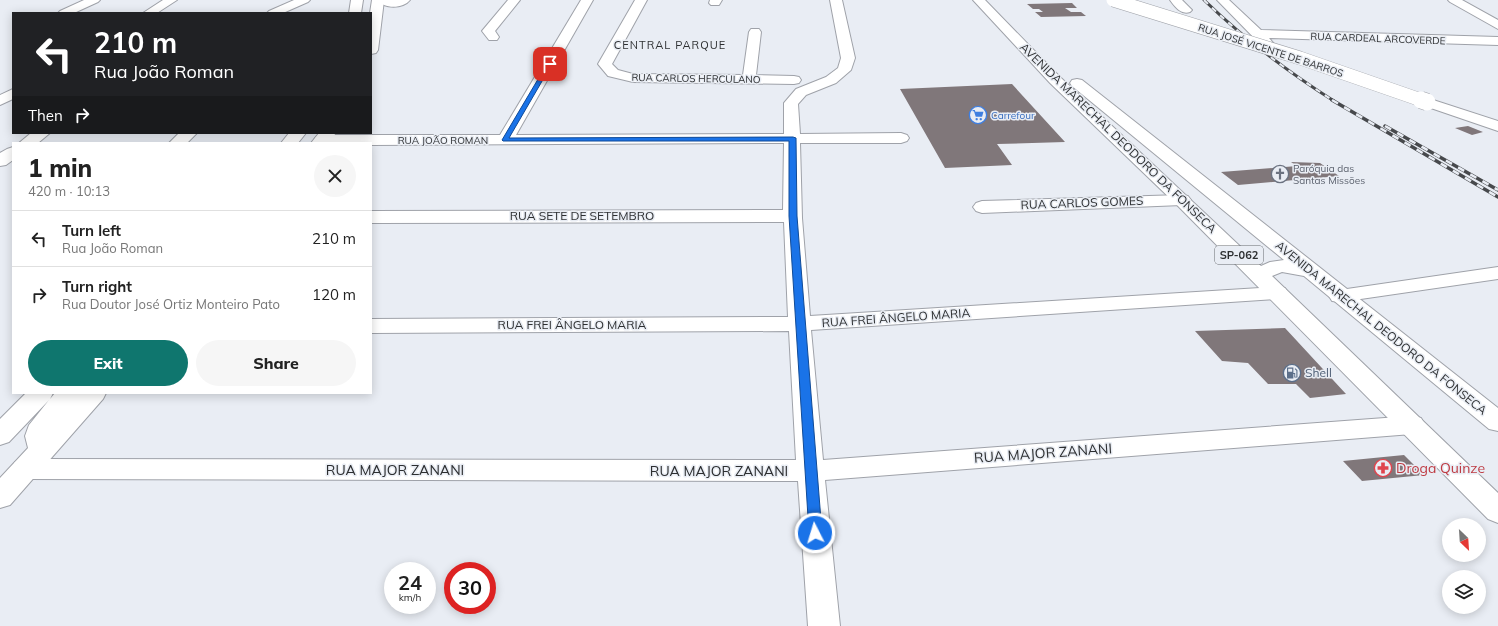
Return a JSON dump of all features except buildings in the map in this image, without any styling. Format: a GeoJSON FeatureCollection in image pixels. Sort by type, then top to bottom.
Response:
{"type":"FeatureCollection","features":[{"type":"Feature","properties":{"kind":"street"},"geometry":{"type":"LineString","coordinates":[[66,12],[94,0]]}},
{"type":"Feature","properties":{"kind":"street"},"geometry":{"type":"LineString","coordinates":[[151,12],[171,0]]}},
{"type":"Feature","properties":{"kind":"street"},"geometry":{"type":"LineString","coordinates":[[275,12],[304,0]]}},
{"type":"Feature","properties":{"kind":"street"},"geometry":{"type":"LineString","coordinates":[[355,12],[357,0]]}},
{"type":"Feature","properties":{"kind":"street"},"geometry":{"type":"LineString","coordinates":[[372,43],[378,0]]}},
{"type":"Feature","properties":{"kind":"street"},"geometry":{"type":"LineString","coordinates":[[383,0],[388,3],[404,0]]}},
{"type":"Feature","properties":{"kind":"street"},"geometry":{"type":"LineString","coordinates":[[493,37],[488,31],[514,0]]}},
{"type":"Feature","properties":{"kind":"street"},"geometry":{"type":"LineString","coordinates":[[505,140],[587,0]]}},
{"type":"Feature","properties":{"kind":"street","name":"RUA CARLOS HERCULANO"},"geometry":{"type":"LineString","coordinates":[[641,0],[605,64],[608,71],[618,76],[633,78],[794,80]]}},
{"type":"Feature","properties":{"kind":"street"},"geometry":{"type":"LineString","coordinates":[[824,626],[810,471],[793,216],[793,138],[791,103],[801,92],[831,80],[844,70],[848,58],[836,0]]}},
{"type":"Feature","properties":{"kind":"street","name":"AVENIDA MARECHAL DEODORO DA FONSECA"},"geometry":{"type":"LineString","coordinates":[[979,0],[1055,80],[1182,200],[1498,511]]}},
{"type":"Feature","properties":{"kind":"street","name":"AVENIDA MARECHAL DEODORO DA FONSECA"},"geometry":{"type":"LineString","coordinates":[[991,0],[1035,41],[1073,80],[1498,422]]}},
{"type":"Feature","properties":{"kind":"street","name":"RUA JOSÉ VICENTE DE BARROS"},"geometry":{"type":"LineString","coordinates":[[1113,0],[1300,58],[1498,126]]}},
{"type":"Feature","properties":{"kind":"street"},"geometry":{"type":"LineString","coordinates":[[1176,0],[1186,10]]}},
{"type":"Feature","properties":{"kind":"street"},"geometry":{"type":"LineString","coordinates":[[1223,0],[1278,54]]}},
{"type":"Feature","properties":{"kind":"street"},"geometry":{"type":"LineString","coordinates":[[1454,0],[1498,24]]}},
{"type":"Feature","properties":{"kind":"street"},"geometry":{"type":"LineString","coordinates":[[749,79],[755,32]]}},
{"type":"Feature","properties":{"kind":"street","name":"RUA CARDEAL ARCOVERDE"},"geometry":{"type":"LineString","coordinates":[[1258,34],[1498,41]]}},
{"type":"Feature","properties":{"kind":"street"},"geometry":{"type":"LineString","coordinates":[[0,89],[12,89]]}},
{"type":"Feature","properties":{"kind":"street"},"geometry":{"type":"LineString","coordinates":[[0,101],[12,94]]}},
{"type":"Feature","properties":{"kind":"street"},"geometry":{"type":"LineString","coordinates":[[28,142],[40,134]]}},
{"type":"Feature","properties":{"kind":"street"},"geometry":{"type":"LineString","coordinates":[[178,142],[188,134]]}},
{"type":"Feature","properties":{"kind":"street"},"geometry":{"type":"LineString","coordinates":[[289,142],[297,134]]}},
{"type":"Feature","properties":{"kind":"street","name":"RUA JOÃO ROMAN"},"geometry":{"type":"LineString","coordinates":[[323,139],[505,140],[901,138]]}},
{"type":"Feature","properties":{"kind":"street"},"geometry":{"type":"LineString","coordinates":[[1118,140],[1138,140],[1155,146]]}},
{"type":"Feature","properties":{"kind":"street"},"geometry":{"type":"LineString","coordinates":[[0,161],[12,153]]}},
{"type":"Feature","properties":{"kind":"street","name":"RUA CARLOS GOMES"},"geometry":{"type":"LineString","coordinates":[[982,207],[1182,200]]}},
{"type":"Feature","properties":{"kind":"street","name":"RUA SETE DE SETEMBRO"},"geometry":{"type":"LineString","coordinates":[[372,217],[793,216]]}},
{"type":"Feature","properties":{"kind":"street"},"geometry":{"type":"LineString","coordinates":[[1259,276],[1270,268],[1278,266],[1310,272]]}},
{"type":"Feature","properties":{"kind":"street"},"geometry":{"type":"LineString","coordinates":[[1340,296],[1498,273]]}},
{"type":"Feature","properties":{"kind":"street","name":"RUA FREI ÂNGELO MARIA"},"geometry":{"type":"LineString","coordinates":[[372,326],[800,324],[1277,293]]}},
{"type":"Feature","properties":{"kind":"street"},"geometry":{"type":"LineString","coordinates":[[0,435],[40,394]]}},
{"type":"Feature","properties":{"kind":"street"},"geometry":{"type":"LineString","coordinates":[[34,460],[38,436],[42,425],[68,394]]}},
{"type":"Feature","properties":{"kind":"street"},"geometry":{"type":"LineString","coordinates":[[0,497],[93,394]]}},
{"type":"Feature","properties":{"kind":"street","name":"RUA MAJOR ZANANI"},"geometry":{"type":"LineString","coordinates":[[34,460],[810,471],[1412,425]]}},
{"type":"Feature","properties":{"kind":"railway"},"geometry":{"type":"LineString","coordinates":[[1204,0],[1266,54],[1334,101]]}},
{"type":"Feature","properties":{"kind":"railway"},"geometry":{"type":"LineString","coordinates":[[1332,100],[1498,197]]}},
{"type":"Feature","properties":{"kind":"railway"},"geometry":{"type":"LineString","coordinates":[[1385,126],[1498,190]]}},
{"type":"Feature","properties":{"kind":"place","name":"Carrefour"},"geometry":{"type":"Point","coordinates":[978,115]}},
{"type":"Feature","properties":{"kind":"place","name":"Paróquia das Santas Missões"},"geometry":{"type":"Point","coordinates":[1280,174]}},
{"type":"Feature","properties":{"kind":"place","name":"Shell"},"geometry":{"type":"Point","coordinates":[1292,373]}},
{"type":"Feature","properties":{"kind":"place","name":"Droga Quinze"},"geometry":{"type":"Point","coordinates":[1383,468]}},
{"type":"Feature","properties":{"kind":"district","name":"CENTRAL PARQUE"},"geometry":{"type":"Point","coordinates":[670,45]}},
{"type":"Feature","properties":{"kind":"route"},"geometry":{"type":"LineString","coordinates":[[550,64],[505,140],[793,138],[793,216],[815,533]]}}]}
